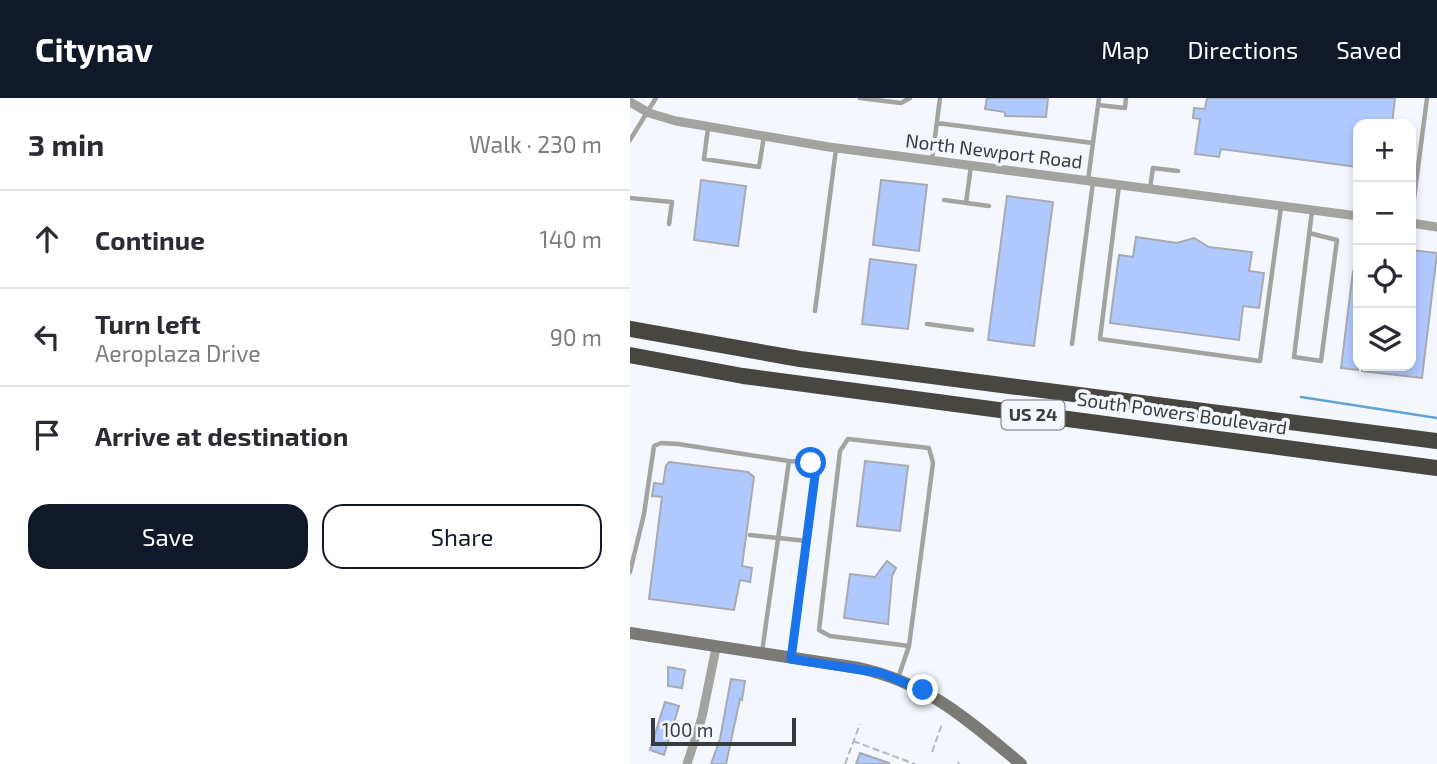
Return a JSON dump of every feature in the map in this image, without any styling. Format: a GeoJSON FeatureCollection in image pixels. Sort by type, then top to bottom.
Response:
{"type":"FeatureCollection","features":[{"type":"Feature","properties":{"kind":"highway","name":"South Powers Boulevard"},"geometry":{"type":"LineString","coordinates":[[630,329],[800,359],[1437,441]]}},
{"type":"Feature","properties":{"kind":"highway","name":"South Powers Boulevard"},"geometry":{"type":"LineString","coordinates":[[630,355],[757,378],[1437,468]]}},
{"type":"Feature","properties":{"kind":"street","name":"North Newport Road"},"geometry":{"type":"LineString","coordinates":[[630,102],[649,113],[708,127],[836,148],[1353,215]]}},
{"type":"Feature","properties":{"kind":"street"},"geometry":{"type":"LineString","coordinates":[[1416,224],[1437,227]]}},
{"type":"Feature","properties":{"kind":"street"},"geometry":{"type":"LineString","coordinates":[[630,633],[859,668],[898,678],[942,701],[1021,764]]}},
{"type":"Feature","properties":{"kind":"street"},"geometry":{"type":"LineString","coordinates":[[687,764],[702,717],[716,648]]}},
{"type":"Feature","properties":{"kind":"lane"},"geometry":{"type":"LineString","coordinates":[[630,140],[656,98]]}},
{"type":"Feature","properties":{"kind":"lane"},"geometry":{"type":"LineString","coordinates":[[860,98],[901,103],[910,98]]}},
{"type":"Feature","properties":{"kind":"lane"},"geometry":{"type":"LineString","coordinates":[[932,161],[940,98]]}},
{"type":"Feature","properties":{"kind":"lane"},"geometry":{"type":"LineString","coordinates":[[1072,344],[1099,98]]}},
{"type":"Feature","properties":{"kind":"lane"},"geometry":{"type":"LineString","coordinates":[[1098,105],[1125,108],[1126,98]]}},
{"type":"Feature","properties":{"kind":"lane"},"geometry":{"type":"LineString","coordinates":[[1416,184],[1427,98]]}},
{"type":"Feature","properties":{"kind":"lane"},"geometry":{"type":"LineString","coordinates":[[937,123],[1093,143]]}},
{"type":"Feature","properties":{"kind":"lane"},"geometry":{"type":"LineString","coordinates":[[708,127],[704,159],[759,167],[764,136]]}},
{"type":"Feature","properties":{"kind":"lane"},"geometry":{"type":"LineString","coordinates":[[815,311],[836,148]]}},
{"type":"Feature","properties":{"kind":"lane"},"geometry":{"type":"LineString","coordinates":[[966,203],[971,166]]}},
{"type":"Feature","properties":{"kind":"lane"},"geometry":{"type":"LineString","coordinates":[[1150,189],[1153,168],[1178,172]]}},
{"type":"Feature","properties":{"kind":"lane"},"geometry":{"type":"LineString","coordinates":[[1119,185],[1100,339],[1260,361],[1281,206]]}},
{"type":"Feature","properties":{"kind":"lane"},"geometry":{"type":"LineString","coordinates":[[630,198],[672,202],[669,224]]}},
{"type":"Feature","properties":{"kind":"lane"},"geometry":{"type":"LineString","coordinates":[[944,200],[989,206]]}},
{"type":"Feature","properties":{"kind":"lane"},"geometry":{"type":"LineString","coordinates":[[1309,233],[1337,240],[1321,360],[1294,357],[1309,233],[1312,210]]}},
{"type":"Feature","properties":{"kind":"lane"},"geometry":{"type":"LineString","coordinates":[[927,324],[972,330]]}},
{"type":"Feature","properties":{"kind":"lane"},"geometry":{"type":"LineString","coordinates":[[898,678],[909,646],[933,463],[929,448],[848,439],[840,451],[819,630],[830,636],[909,646]]}},
{"type":"Feature","properties":{"kind":"lane"},"geometry":{"type":"LineString","coordinates":[[630,572],[644,514],[654,446],[660,443],[678,444],[811,463],[816,468],[791,659]]}},
{"type":"Feature","properties":{"kind":"lane"},"geometry":{"type":"LineString","coordinates":[[761,655],[789,461]]}},
{"type":"Feature","properties":{"kind":"lane"},"geometry":{"type":"LineString","coordinates":[[750,535],[807,541]]}},
{"type":"Feature","properties":{"kind":"path"},"geometry":{"type":"LineString","coordinates":[[845,764],[860,724]]}},
{"type":"Feature","properties":{"kind":"path"},"geometry":{"type":"LineString","coordinates":[[932,752],[942,724]]}},
{"type":"Feature","properties":{"kind":"path"},"geometry":{"type":"LineString","coordinates":[[853,741],[915,764]]}},
{"type":"Feature","properties":{"kind":"building"},"geometry":{"type":"Polygon","coordinates":[[[987,98],[1048,98],[1046,117],[1005,116],[1005,112],[985,109],[987,98]]]}},
{"type":"Feature","properties":{"kind":"building"},"geometry":{"type":"Polygon","coordinates":[[[1207,98],[1395,98],[1393,119],[1353,119],[1353,166],[1221,149],[1219,157],[1195,154],[1200,119],[1193,118],[1194,108],[1205,109],[1207,98]]]}},
{"type":"Feature","properties":{"kind":"building"},"geometry":{"type":"Polygon","coordinates":[[[701,180],[746,186],[738,246],[694,240],[701,180]]]}},
{"type":"Feature","properties":{"kind":"building"},"geometry":{"type":"Polygon","coordinates":[[[881,180],[927,185],[919,251],[873,245],[881,180]]]}},
{"type":"Feature","properties":{"kind":"building"},"geometry":{"type":"Polygon","coordinates":[[[1007,196],[1053,202],[1034,346],[988,340],[1007,196]]]}},
{"type":"Feature","properties":{"kind":"building"},"geometry":{"type":"Polygon","coordinates":[[[1136,237],[1177,243],[1194,238],[1209,247],[1252,252],[1249,271],[1264,273],[1259,308],[1243,306],[1239,340],[1110,323],[1119,255],[1133,257],[1136,237]]]}},
{"type":"Feature","properties":{"kind":"building"},"geometry":{"type":"Polygon","coordinates":[[[1416,251],[1437,253],[1422,378],[1362,371],[1416,371],[1416,251]]]}},
{"type":"Feature","properties":{"kind":"building"},"geometry":{"type":"Polygon","coordinates":[[[870,259],[916,265],[908,329],[862,324],[870,259]]]}},
{"type":"Feature","properties":{"kind":"building"},"geometry":{"type":"Polygon","coordinates":[[[1353,271],[1353,369],[1341,368],[1353,271]]]}},
{"type":"Feature","properties":{"kind":"building"},"geometry":{"type":"Polygon","coordinates":[[[865,461],[908,466],[900,531],[857,526],[865,461]]]}},
{"type":"Feature","properties":{"kind":"building"},"geometry":{"type":"Polygon","coordinates":[[[669,462],[748,472],[754,477],[742,566],[752,568],[750,582],[740,580],[734,610],[649,599],[662,497],[652,496],[654,483],[663,484],[669,462]]]}},
{"type":"Feature","properties":{"kind":"building"},"geometry":{"type":"Polygon","coordinates":[[[887,561],[896,568],[892,576],[888,624],[844,618],[850,574],[875,577],[887,561]]]}},
{"type":"Feature","properties":{"kind":"building"},"geometry":{"type":"Polygon","coordinates":[[[668,667],[685,670],[682,688],[668,686],[668,667]]]}},
{"type":"Feature","properties":{"kind":"building"},"geometry":{"type":"Polygon","coordinates":[[[731,679],[745,681],[742,700],[740,699],[726,764],[711,764],[720,739],[731,679]]]}},
{"type":"Feature","properties":{"kind":"building"},"geometry":{"type":"Polygon","coordinates":[[[665,702],[679,706],[664,755],[650,750],[665,702]]]}},
{"type":"Feature","properties":{"kind":"building"},"geometry":{"type":"Polygon","coordinates":[[[860,753],[889,763],[856,764],[860,753]]]}},
{"type":"Feature","properties":{"kind":"waterway"},"geometry":{"type":"LineString","coordinates":[[1301,397],[1437,418]]}},
{"type":"Feature","properties":{"kind":"route"},"geometry":{"type":"LineString","coordinates":[[811,463],[816,468],[791,659],[881,673],[923,690]]}}]}
